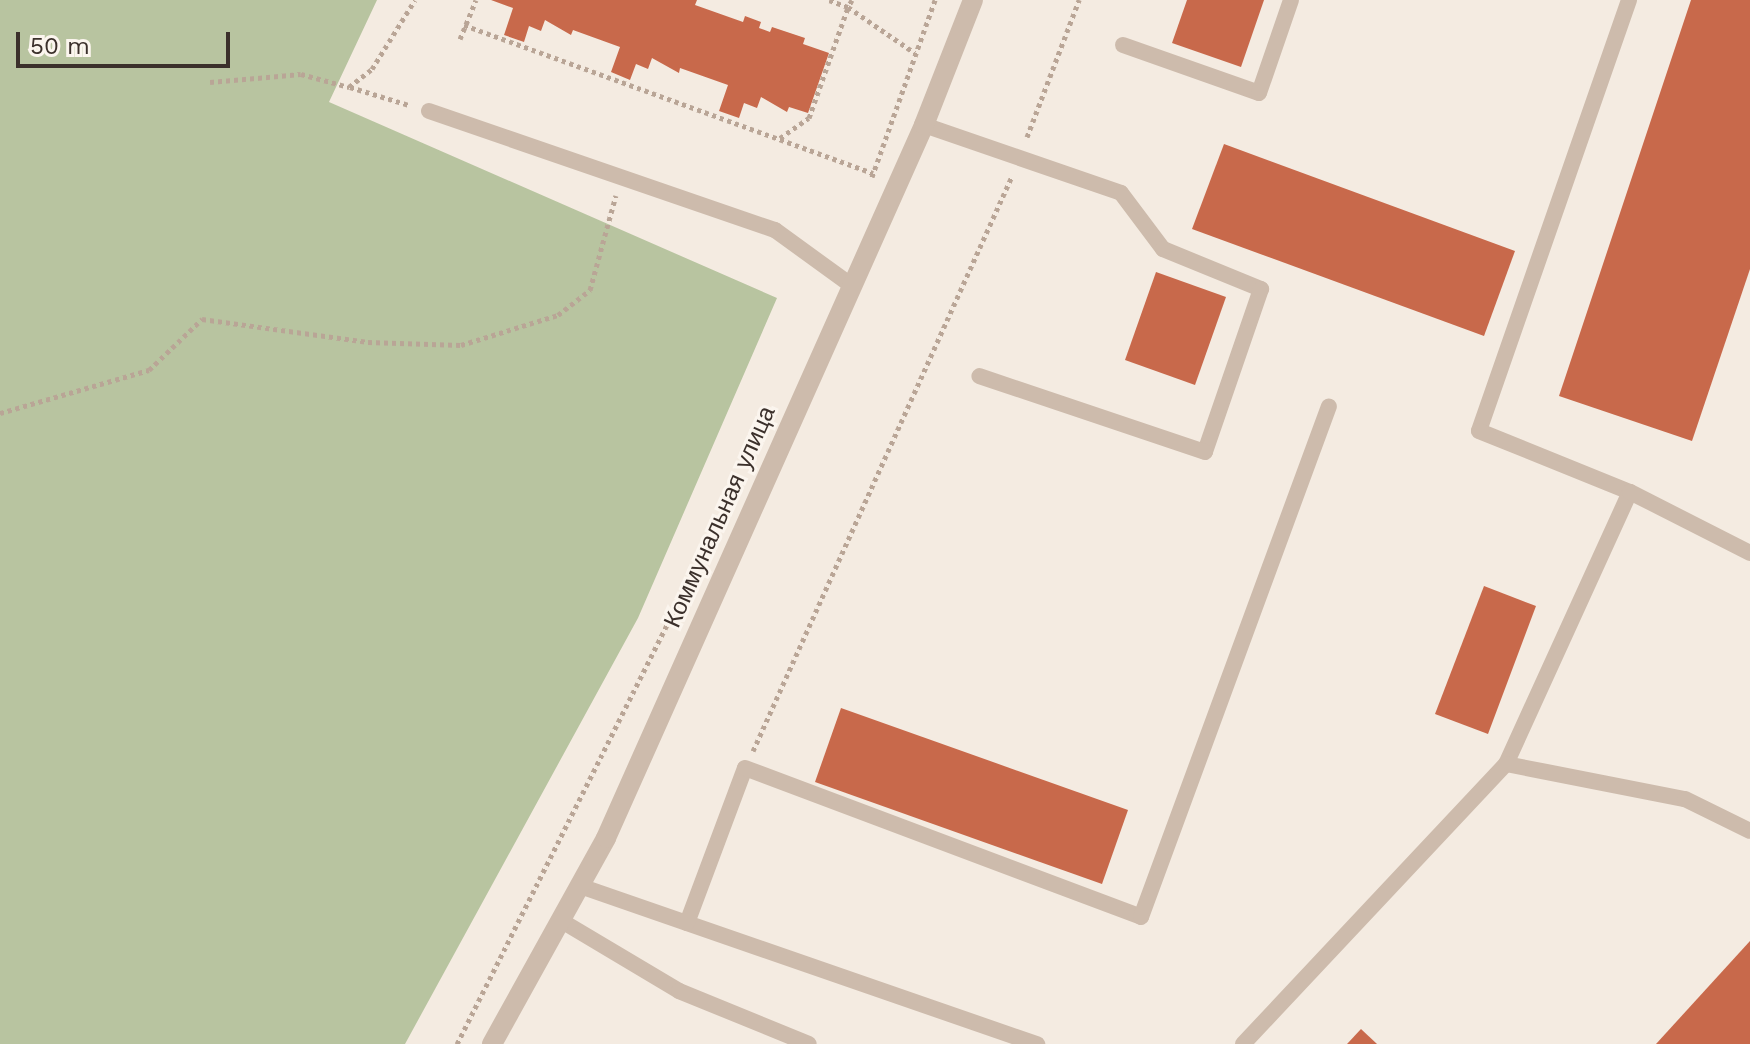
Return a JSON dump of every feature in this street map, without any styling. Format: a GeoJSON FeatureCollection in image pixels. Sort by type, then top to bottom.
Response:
{"type":"FeatureCollection","features":[{"type":"Feature","properties":{"kind":"street","name":"Коммунальная улица"},"geometry":{"type":"LineString","coordinates":[[492,1044],[606,838],[924,125],[973,0]]}},
{"type":"Feature","properties":{"kind":"lane"},"geometry":{"type":"LineString","coordinates":[[1123,45],[1259,93],[1291,0]]}},
{"type":"Feature","properties":{"kind":"lane"},"geometry":{"type":"LineString","coordinates":[[1629,0],[1479,431],[1630,492],[1750,553]]}},
{"type":"Feature","properties":{"kind":"lane"},"geometry":{"type":"LineString","coordinates":[[429,111],[775,230],[852,286]]}},
{"type":"Feature","properties":{"kind":"lane"},"geometry":{"type":"LineString","coordinates":[[924,125],[1121,193],[1163,249],[1261,289],[1205,452],[979,376]]}},
{"type":"Feature","properties":{"kind":"lane"},"geometry":{"type":"LineString","coordinates":[[687,923],[745,768],[1141,917],[1329,406]]}},
{"type":"Feature","properties":{"kind":"lane"},"geometry":{"type":"LineString","coordinates":[[1243,1044],[1506,764],[1630,492]]}},
{"type":"Feature","properties":{"kind":"lane"},"geometry":{"type":"LineString","coordinates":[[1506,764],[1685,799],[1750,831]]}},
{"type":"Feature","properties":{"kind":"lane"},"geometry":{"type":"LineString","coordinates":[[580,886],[1037,1044]]}},
{"type":"Feature","properties":{"kind":"lane"},"geometry":{"type":"LineString","coordinates":[[560,920],[679,991],[809,1044]]}},
{"type":"Feature","properties":{"kind":"path"},"geometry":{"type":"LineString","coordinates":[[349,87],[372,69],[415,0]]}},
{"type":"Feature","properties":{"kind":"path"},"geometry":{"type":"LineString","coordinates":[[460,39],[476,0]]}},
{"type":"Feature","properties":{"kind":"path"},"geometry":{"type":"LineString","coordinates":[[829,0],[848,7],[915,53]]}},
{"type":"Feature","properties":{"kind":"path"},"geometry":{"type":"LineString","coordinates":[[779,139],[809,118],[852,0]]}},
{"type":"Feature","properties":{"kind":"path"},"geometry":{"type":"LineString","coordinates":[[869,184],[935,0]]}},
{"type":"Feature","properties":{"kind":"path"},"geometry":{"type":"LineString","coordinates":[[745,768],[978,261],[1079,0]]}},
{"type":"Feature","properties":{"kind":"path"},"geometry":{"type":"LineString","coordinates":[[464,25],[873,173]]}},
{"type":"Feature","properties":{"kind":"path"},"geometry":{"type":"LineString","coordinates":[[210,82],[301,74],[429,111]]}},
{"type":"Feature","properties":{"kind":"path"},"geometry":{"type":"LineString","coordinates":[[0,413],[149,370],[202,319],[368,342],[461,345],[558,315],[590,290],[622,177]]}},
{"type":"Feature","properties":{"kind":"path"},"geometry":{"type":"LineString","coordinates":[[457,1044],[712,535]]}},
{"type":"Feature","properties":{"kind":"green space"},"geometry":{"type":"Polygon","coordinates":[[[0,0],[377,0],[329,102],[777,298],[638,618],[405,1044],[0,1044],[0,0]]]}},
{"type":"Feature","properties":{"kind":"building"},"geometry":{"type":"Polygon","coordinates":[[[491,0],[697,0],[695,5],[743,22],[745,16],[761,22],[759,28],[770,32],[772,27],[805,38],[803,44],[829,53],[808,113],[789,107],[787,112],[761,97],[757,108],[744,103],[739,118],[719,111],[728,85],[680,68],[679,73],[652,58],[648,69],[636,64],[630,80],[611,72],[620,47],[573,30],[571,35],[545,20],[541,31],[529,26],[524,42],[504,35],[513,8],[491,0]]]}},
{"type":"Feature","properties":{"kind":"building"},"geometry":{"type":"Polygon","coordinates":[[[1187,0],[1264,0],[1241,67],[1172,43],[1187,0]]]}},
{"type":"Feature","properties":{"kind":"building"},"geometry":{"type":"Polygon","coordinates":[[[1691,0],[1750,0],[1750,269],[1692,441],[1559,396],[1691,0]]]}},
{"type":"Feature","properties":{"kind":"building"},"geometry":{"type":"Polygon","coordinates":[[[1224,144],[1515,251],[1484,336],[1192,229],[1224,144]]]}},
{"type":"Feature","properties":{"kind":"building"},"geometry":{"type":"Polygon","coordinates":[[[1156,272],[1226,297],[1195,385],[1125,360],[1156,272]]]}},
{"type":"Feature","properties":{"kind":"building"},"geometry":{"type":"Polygon","coordinates":[[[1484,586],[1536,606],[1488,734],[1435,714],[1484,586]]]}},
{"type":"Feature","properties":{"kind":"building"},"geometry":{"type":"Polygon","coordinates":[[[841,708],[1128,810],[1102,884],[815,782],[841,708]]]}},
{"type":"Feature","properties":{"kind":"building"},"geometry":{"type":"Polygon","coordinates":[[[1750,941],[1750,1044],[1656,1044],[1750,941]]]}},
{"type":"Feature","properties":{"kind":"building"},"geometry":{"type":"Polygon","coordinates":[[[1361,1029],[1377,1044],[1347,1044],[1361,1029]]]}}]}
